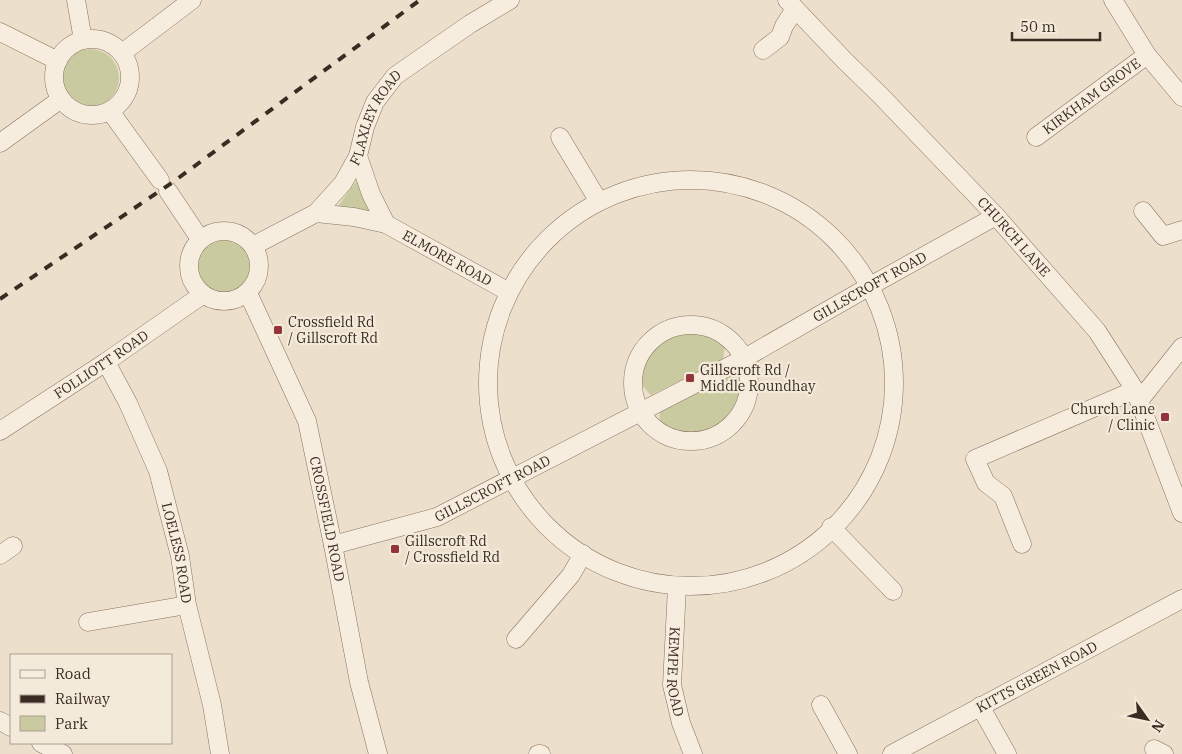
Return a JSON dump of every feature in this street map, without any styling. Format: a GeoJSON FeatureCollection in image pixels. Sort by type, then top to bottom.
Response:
{"type":"FeatureCollection","features":[{"type":"Feature","properties":{"kind":"street"},"geometry":{"type":"LineString","coordinates":[[76,0],[83,40]]}},
{"type":"Feature","properties":{"kind":"street"},"geometry":{"type":"LineString","coordinates":[[122,53],[192,0]]}},
{"type":"Feature","properties":{"kind":"street","name":"FLAXLEY ROAD"},"geometry":{"type":"LineString","coordinates":[[253,246],[316,213],[342,183],[358,156],[365,127],[375,102],[395,76],[470,24],[510,0]]}},
{"type":"Feature","properties":{"kind":"street"},"geometry":{"type":"LineString","coordinates":[[1113,0],[1147,55],[1182,97]]}},
{"type":"Feature","properties":{"kind":"street"},"geometry":{"type":"LineString","coordinates":[[763,50],[780,37],[791,4]]}},
{"type":"Feature","properties":{"kind":"street","name":"CHURCH LANE"},"geometry":{"type":"LineString","coordinates":[[791,4],[996,216],[1097,331],[1137,395],[1182,513]]}},
{"type":"Feature","properties":{"kind":"street"},"geometry":{"type":"LineString","coordinates":[[0,32],[58,61]]}},
{"type":"Feature","properties":{"kind":"street"},"geometry":{"type":"LineString","coordinates":[[98,39],[111,44],[122,53],[128,65],[130,78],[127,91],[120,102],[110,111],[97,114],[83,114],[71,108],[62,99],[56,87],[55,74],[58,61],[68,48],[83,40],[98,39]]}},
{"type":"Feature","properties":{"kind":"street","name":"KIRKHAM GROVE"},"geometry":{"type":"LineString","coordinates":[[1036,137],[1147,55]]}},
{"type":"Feature","properties":{"kind":"street"},"geometry":{"type":"LineString","coordinates":[[0,143],[62,99]]}},
{"type":"Feature","properties":{"kind":"street"},"geometry":{"type":"LineString","coordinates":[[110,111],[200,240]]}},
{"type":"Feature","properties":{"kind":"street"},"geometry":{"type":"LineString","coordinates":[[560,137],[598,200]]}},
{"type":"Feature","properties":{"kind":"street","name":"ELMORE ROAD"},"geometry":{"type":"LineString","coordinates":[[358,156],[371,194],[386,224]]}},
{"type":"Feature","properties":{"kind":"street"},"geometry":{"type":"LineString","coordinates":[[681,178],[732,183],[757,191],[785,204],[806,217],[847,252],[870,286],[882,315],[893,353],[894,387],[891,422],[872,474],[854,503],[831,527],[802,552],[774,568],[740,582],[677,587],[614,571],[583,554],[556,535],[529,509],[513,479],[496,435],[490,411],[488,385],[490,361],[509,292],[527,265],[562,224],[598,200],[655,182],[681,178]]}},
{"type":"Feature","properties":{"kind":"street"},"geometry":{"type":"LineString","coordinates":[[1143,211],[1163,236],[1182,230]]}},
{"type":"Feature","properties":{"kind":"street","name":"ELMORE ROAD"},"geometry":{"type":"LineString","coordinates":[[316,213],[354,217],[386,224],[509,292]]}},
{"type":"Feature","properties":{"kind":"street","name":"GILLSCROFT ROAD"},"geometry":{"type":"LineString","coordinates":[[333,545],[437,518],[743,359],[996,216]]}},
{"type":"Feature","properties":{"kind":"street"},"geometry":{"type":"LineString","coordinates":[[228,231],[242,236],[253,246],[259,258],[260,270],[256,283],[248,293],[237,300],[224,302],[202,296],[193,284],[189,273],[188,260],[192,249],[200,240],[213,232],[228,231]]}},
{"type":"Feature","properties":{"kind":"street","name":"CROSSFIELD ROAD"},"geometry":{"type":"LineString","coordinates":[[248,293],[307,421],[359,682],[378,754]]}},
{"type":"Feature","properties":{"kind":"street","name":"FOLLIOTT ROAD"},"geometry":{"type":"LineString","coordinates":[[0,431],[106,362],[202,296]]}},
{"type":"Feature","properties":{"kind":"street"},"geometry":{"type":"LineString","coordinates":[[692,324],[714,330],[725,336],[743,359],[749,376],[748,394],[743,411],[733,424],[715,436],[701,441],[684,442],[671,438],[656,428],[643,410],[634,390],[633,372],[646,345],[670,327],[692,324]]}},
{"type":"Feature","properties":{"kind":"street"},"geometry":{"type":"LineString","coordinates":[[1022,544],[1004,496],[986,483],[975,460],[1137,395],[1182,347]]}},
{"type":"Feature","properties":{"kind":"street","name":"LOELESS ROAD"},"geometry":{"type":"LineString","coordinates":[[106,362],[128,403],[158,471],[180,556],[186,605],[212,705],[220,754]]}},
{"type":"Feature","properties":{"kind":"street"},"geometry":{"type":"LineString","coordinates":[[831,527],[893,591]]}},
{"type":"Feature","properties":{"kind":"street"},"geometry":{"type":"LineString","coordinates":[[516,639],[570,575],[583,554]]}},
{"type":"Feature","properties":{"kind":"street","name":"KEMPE ROAD"},"geometry":{"type":"LineString","coordinates":[[677,587],[672,685],[681,723],[693,754]]}},
{"type":"Feature","properties":{"kind":"street","name":"KITTS GREEN ROAD"},"geometry":{"type":"LineString","coordinates":[[892,754],[1182,599]]}},
{"type":"Feature","properties":{"kind":"street"},"geometry":{"type":"LineString","coordinates":[[88,622],[186,605]]}},
{"type":"Feature","properties":{"kind":"street"},"geometry":{"type":"LineString","coordinates":[[821,705],[848,754]]}},
{"type":"Feature","properties":{"kind":"street"},"geometry":{"type":"LineString","coordinates":[[980,706],[1007,754]]}},
{"type":"Feature","properties":{"kind":"street"},"geometry":{"type":"LineString","coordinates":[[43,744],[63,754]]}},
{"type":"Feature","properties":{"kind":"green space"},"geometry":{"type":"Polygon","coordinates":[[[90,49],[101,51],[114,62],[119,78],[117,89],[106,102],[90,107],[79,105],[66,94],[61,78],[63,67],[74,54],[90,49]]]}},
{"type":"Feature","properties":{"kind":"green space"},"geometry":{"type":"Polygon","coordinates":[[[358,179],[372,213],[339,210],[338,206],[358,179]]]}},
{"type":"Feature","properties":{"kind":"green space"},"geometry":{"type":"Polygon","coordinates":[[[224,239],[235,241],[244,247],[250,256],[252,267],[250,278],[244,287],[235,293],[224,295],[213,293],[204,287],[198,278],[196,267],[198,256],[204,247],[213,241],[224,239]]]}},
{"type":"Feature","properties":{"kind":"green space"},"geometry":{"type":"Polygon","coordinates":[[[684,332],[702,332],[721,339],[725,346],[723,359],[651,395],[643,386],[641,371],[651,351],[668,335],[684,332]]]}},
{"type":"Feature","properties":{"kind":"green space"},"geometry":{"type":"Polygon","coordinates":[[[731,370],[739,372],[742,377],[744,394],[732,415],[717,432],[709,436],[689,438],[679,436],[663,427],[660,419],[661,409],[731,370]]]}},
{"type":"Feature","properties":{"kind":"railway"},"geometry":{"type":"LineString","coordinates":[[0,299],[173,182],[420,0]]}},
{"type":"Feature","properties":{"kind":"place","name":"Crossfield Rd / Gillscroft Rd"},"geometry":{"type":"Point","coordinates":[278,330]}},
{"type":"Feature","properties":{"kind":"place","name":"Gillscroft Rd / Middle Roundhay"},"geometry":{"type":"Point","coordinates":[690,378]}},
{"type":"Feature","properties":{"kind":"place","name":"Church Lane / Clinic"},"geometry":{"type":"Point","coordinates":[1165,417]}},
{"type":"Feature","properties":{"kind":"place","name":"Gillscroft Rd / Crossfield Rd"},"geometry":{"type":"Point","coordinates":[395,549]}}]}
